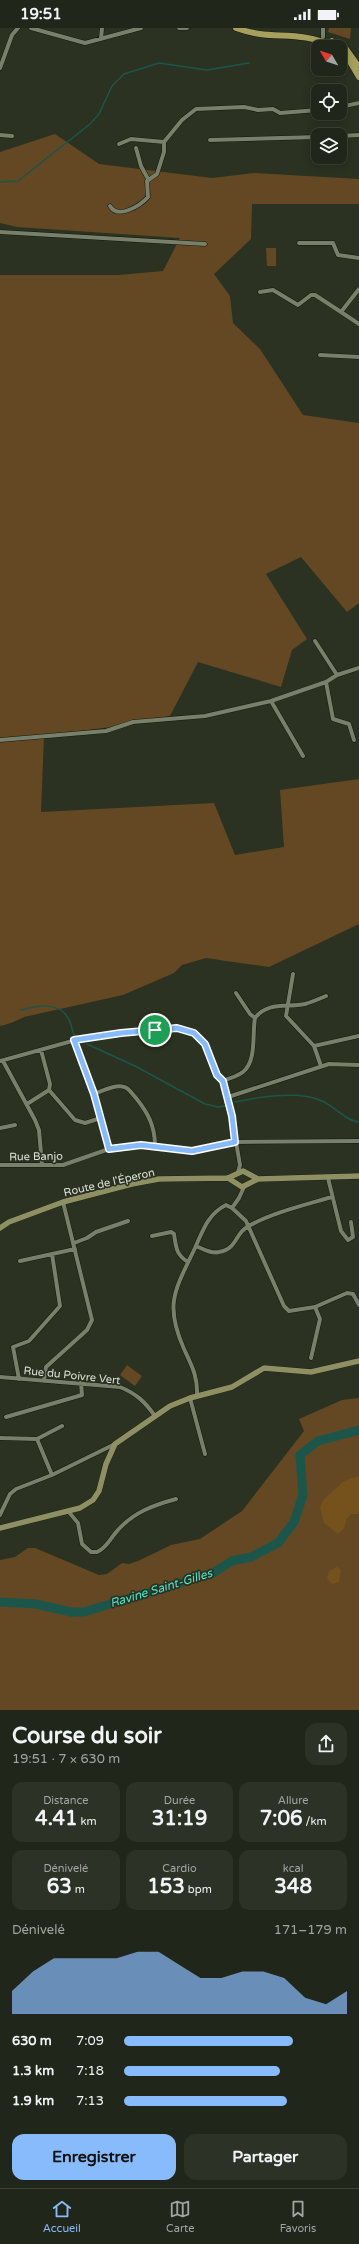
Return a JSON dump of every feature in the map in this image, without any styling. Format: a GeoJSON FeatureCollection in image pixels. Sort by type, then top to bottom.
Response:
{"type":"FeatureCollection","features":[{"type":"Feature","properties":{"kind":"main road"},"geometry":{"type":"LineString","coordinates":[[236,28],[251,32],[288,29],[306,31],[324,38],[343,47],[358,66],[359,78]]}},
{"type":"Feature","properties":{"kind":"main road"},"geometry":{"type":"LineString","coordinates":[[347,57],[358,66]]}},
{"type":"Feature","properties":{"kind":"street"},"geometry":{"type":"LineString","coordinates":[[0,68],[12,30],[18,28]]}},
{"type":"Feature","properties":{"kind":"street"},"geometry":{"type":"LineString","coordinates":[[31,28],[79,42],[101,39],[141,28]]}},
{"type":"Feature","properties":{"kind":"street"},"geometry":{"type":"LineString","coordinates":[[101,39],[102,28]]}},
{"type":"Feature","properties":{"kind":"street"},"geometry":{"type":"LineString","coordinates":[[179,28],[187,28]]}},
{"type":"Feature","properties":{"kind":"street"},"geometry":{"type":"LineString","coordinates":[[323,28],[324,38]]}},
{"type":"Feature","properties":{"kind":"street"},"geometry":{"type":"LineString","coordinates":[[347,106],[359,103]]}},
{"type":"Feature","properties":{"kind":"street"},"geometry":{"type":"LineString","coordinates":[[148,179],[157,174],[164,152],[164,142],[182,120],[196,109],[244,107],[258,110],[273,109],[280,113],[311,111]]}},
{"type":"Feature","properties":{"kind":"street"},"geometry":{"type":"LineString","coordinates":[[0,135],[12,136]]}},
{"type":"Feature","properties":{"kind":"street"},"geometry":{"type":"LineString","coordinates":[[347,136],[359,135]]}},
{"type":"Feature","properties":{"kind":"street"},"geometry":{"type":"LineString","coordinates":[[210,140],[311,137]]}},
{"type":"Feature","properties":{"kind":"street"},"geometry":{"type":"LineString","coordinates":[[119,144],[131,139],[164,142]]}},
{"type":"Feature","properties":{"kind":"street"},"geometry":{"type":"LineString","coordinates":[[110,206],[117,212],[123,212],[140,204],[149,194],[148,179],[141,166],[136,148]]}},
{"type":"Feature","properties":{"kind":"street"},"geometry":{"type":"LineString","coordinates":[[0,232],[205,244]]}},
{"type":"Feature","properties":{"kind":"street"},"geometry":{"type":"LineString","coordinates":[[299,243],[333,243],[338,255],[359,258]]}},
{"type":"Feature","properties":{"kind":"street"},"geometry":{"type":"LineString","coordinates":[[341,312],[359,289]]}},
{"type":"Feature","properties":{"kind":"street"},"geometry":{"type":"LineString","coordinates":[[260,292],[273,290],[298,305],[311,295],[315,295],[359,324]]}},
{"type":"Feature","properties":{"kind":"street"},"geometry":{"type":"LineString","coordinates":[[320,355],[359,357]]}},
{"type":"Feature","properties":{"kind":"street"},"geometry":{"type":"LineString","coordinates":[[315,641],[337,675]]}},
{"type":"Feature","properties":{"kind":"street"},"geometry":{"type":"LineString","coordinates":[[0,740],[106,731],[132,722],[205,716],[271,701],[326,682],[337,675],[359,668]]}},
{"type":"Feature","properties":{"kind":"street"},"geometry":{"type":"LineString","coordinates":[[326,682],[333,719],[349,724],[354,740]]}},
{"type":"Feature","properties":{"kind":"street"},"geometry":{"type":"LineString","coordinates":[[271,701],[303,756]]}},
{"type":"Feature","properties":{"kind":"street"},"geometry":{"type":"LineString","coordinates":[[293,974],[286,1016],[314,1046],[321,1066]]}},
{"type":"Feature","properties":{"kind":"street"},"geometry":{"type":"LineString","coordinates":[[236,993],[250,1014],[255,1018]]}},
{"type":"Feature","properties":{"kind":"street"},"geometry":{"type":"LineString","coordinates":[[223,1081],[241,1074],[249,1064],[252,1052],[255,1018],[267,1007],[305,1004],[326,996]]}},
{"type":"Feature","properties":{"kind":"street"},"geometry":{"type":"LineString","coordinates":[[42,1165],[38,1130],[27,1104],[2,1061],[74,1040],[121,1033],[186,1029],[194,1033],[205,1044],[217,1075],[223,1081],[228,1097],[240,1165],[247,1173],[258,1179]]}},
{"type":"Feature","properties":{"kind":"street"},"geometry":{"type":"LineString","coordinates":[[314,1046],[359,1036]]}},
{"type":"Feature","properties":{"kind":"street"},"geometry":{"type":"LineString","coordinates":[[74,1040],[94,1094],[109,1149]]}},
{"type":"Feature","properties":{"kind":"street"},"geometry":{"type":"LineString","coordinates":[[27,1104],[49,1090],[50,1084],[41,1050]]}},
{"type":"Feature","properties":{"kind":"street"},"geometry":{"type":"LineString","coordinates":[[228,1097],[285,1080],[321,1066],[336,1064],[359,1065]]}},
{"type":"Feature","properties":{"kind":"street"},"geometry":{"type":"LineString","coordinates":[[94,1094],[118,1087],[128,1089],[145,1109],[152,1123],[155,1132],[155,1146]]}},
{"type":"Feature","properties":{"kind":"street"},"geometry":{"type":"LineString","coordinates":[[49,1090],[75,1120],[85,1123],[101,1118]]}},
{"type":"Feature","properties":{"kind":"street"},"geometry":{"type":"LineString","coordinates":[[0,1128],[15,1126]]}},
{"type":"Feature","properties":{"kind":"street","name":"Rue Banjo"},"geometry":{"type":"LineString","coordinates":[[0,1165],[63,1165],[109,1149],[136,1145],[192,1151],[235,1142],[359,1141]]}},
{"type":"Feature","properties":{"kind":"street"},"geometry":{"type":"LineString","coordinates":[[240,1165],[237,1174],[237,1184],[240,1193]]}},
{"type":"Feature","properties":{"kind":"street"},"geometry":{"type":"LineString","coordinates":[[228,1178],[237,1174],[247,1173]]}},
{"type":"Feature","properties":{"kind":"street"},"geometry":{"type":"LineString","coordinates":[[247,1173],[250,1183]]}},
{"type":"Feature","properties":{"kind":"street"},"geometry":{"type":"LineString","coordinates":[[232,1208],[244,1187],[258,1179],[359,1176]]}},
{"type":"Feature","properties":{"kind":"street"},"geometry":{"type":"LineString","coordinates":[[228,1178],[244,1187]]}},
{"type":"Feature","properties":{"kind":"street","name":"Route de l'Éperon"},"geometry":{"type":"LineString","coordinates":[[0,1228],[9,1222],[63,1202],[152,1180],[228,1178]]}},
{"type":"Feature","properties":{"kind":"street"},"geometry":{"type":"LineString","coordinates":[[328,1178],[341,1231],[348,1240],[353,1237],[351,1222]]}},
{"type":"Feature","properties":{"kind":"street"},"geometry":{"type":"LineString","coordinates":[[196,1246],[210,1252],[219,1252],[232,1247],[248,1226],[292,1209],[332,1197]]}},
{"type":"Feature","properties":{"kind":"street"},"geometry":{"type":"LineString","coordinates":[[44,1382],[46,1368],[91,1325],[91,1310],[63,1202]]}},
{"type":"Feature","properties":{"kind":"street"},"geometry":{"type":"LineString","coordinates":[[197,1396],[195,1371],[177,1333],[173,1316],[179,1278],[205,1226],[216,1210],[226,1205],[232,1208],[246,1221],[284,1306],[289,1311],[315,1307],[348,1293],[353,1294],[359,1305]]}},
{"type":"Feature","properties":{"kind":"street"},"geometry":{"type":"LineString","coordinates":[[74,1243],[88,1238],[96,1232],[128,1221]]}},
{"type":"Feature","properties":{"kind":"street"},"geometry":{"type":"LineString","coordinates":[[152,1236],[171,1232],[174,1234],[176,1250],[180,1256],[188,1262]]}},
{"type":"Feature","properties":{"kind":"street"},"geometry":{"type":"LineString","coordinates":[[20,1261],[75,1248]]}},
{"type":"Feature","properties":{"kind":"street"},"geometry":{"type":"LineString","coordinates":[[19,1379],[12,1350],[13,1347],[29,1341],[60,1306],[52,1254]]}},
{"type":"Feature","properties":{"kind":"street"},"geometry":{"type":"LineString","coordinates":[[311,1358],[320,1319],[315,1307]]}},
{"type":"Feature","properties":{"kind":"street"},"geometry":{"type":"LineString","coordinates":[[0,1515],[1,1507],[16,1489],[52,1475],[115,1444],[170,1406],[190,1398],[232,1387],[264,1368],[311,1372],[359,1361]]}},
{"type":"Feature","properties":{"kind":"street","name":"Rue du Poivre Vert"},"geometry":{"type":"LineString","coordinates":[[0,1377],[44,1382],[81,1383],[120,1387],[134,1392],[144,1400],[156,1416]]}},
{"type":"Feature","properties":{"kind":"street"},"geometry":{"type":"LineString","coordinates":[[6,1417],[82,1394],[81,1383]]}},
{"type":"Feature","properties":{"kind":"street"},"geometry":{"type":"LineString","coordinates":[[190,1398],[205,1454]]}},
{"type":"Feature","properties":{"kind":"street"},"geometry":{"type":"LineString","coordinates":[[0,1438],[36,1439],[62,1426]]}},
{"type":"Feature","properties":{"kind":"street"},"geometry":{"type":"LineString","coordinates":[[36,1439],[52,1475]]}},
{"type":"Feature","properties":{"kind":"street"},"geometry":{"type":"LineString","coordinates":[[0,1528],[80,1508],[93,1500],[99,1491],[106,1464],[115,1444]]}},
{"type":"Feature","properties":{"kind":"street"},"geometry":{"type":"LineString","coordinates":[[68,1511],[78,1523],[82,1544],[91,1552],[97,1552],[106,1546],[118,1530],[132,1517],[151,1506],[176,1499]]}},
{"type":"Feature","properties":{"kind":"shaded area"},"geometry":{"type":"Polygon","coordinates":[[[329,28],[351,28],[350,39],[328,32],[329,28]]]}},
{"type":"Feature","properties":{"kind":"shaded area"},"geometry":{"type":"Polygon","coordinates":[[[55,134],[99,164],[212,178],[254,173],[359,179],[359,204],[252,204],[251,239],[214,274],[230,296],[233,323],[260,349],[303,415],[359,423],[359,603],[347,612],[301,557],[266,574],[307,639],[292,650],[281,687],[198,662],[170,716],[110,727],[44,736],[41,812],[214,803],[235,855],[284,847],[280,790],[359,779],[359,924],[269,967],[206,958],[182,965],[174,973],[123,995],[24,1017],[0,1026],[0,275],[119,275],[163,271],[180,238],[17,227],[0,223],[0,152],[55,134]]]}},
{"type":"Feature","properties":{"kind":"shaded area"},"geometry":{"type":"Polygon","coordinates":[[[266,248],[276,248],[276,266],[267,266],[266,248]]]}},
{"type":"Feature","properties":{"kind":"shaded area"},"geometry":{"type":"Polygon","coordinates":[[[127,1365],[142,1376],[135,1386],[120,1375],[127,1365]]]}},
{"type":"Feature","properties":{"kind":"shaded area"},"geometry":{"type":"Polygon","coordinates":[[[359,1398],[359,1710],[0,1710],[0,1560],[15,1557],[28,1548],[35,1548],[99,1575],[107,1574],[122,1563],[129,1564],[138,1561],[171,1545],[200,1539],[242,1511],[304,1431],[299,1419],[342,1400],[359,1398]]]}},
{"type":"Feature","properties":{"kind":"shaded area"},"geometry":{"type":"Polygon","coordinates":[[[359,1476],[359,1514],[351,1514],[347,1518],[344,1529],[338,1534],[324,1523],[320,1507],[323,1500],[344,1481],[359,1476]]]}},
{"type":"Feature","properties":{"kind":"shaded area"},"geometry":{"type":"Polygon","coordinates":[[[337,1567],[341,1570],[339,1582],[332,1584],[327,1579],[329,1571],[337,1567]]]}},
{"type":"Feature","properties":{"kind":"waterway"},"geometry":{"type":"LineString","coordinates":[[0,182],[18,181],[90,124],[99,114],[112,86],[124,74],[159,63],[207,70],[249,63]]}},
{"type":"Feature","properties":{"kind":"waterway"},"geometry":{"type":"LineString","coordinates":[[21,1010],[40,1006],[59,1009],[69,1020],[75,1036]]}},
{"type":"Feature","properties":{"kind":"waterway"},"geometry":{"type":"LineString","coordinates":[[87,1044],[135,1066],[205,1104],[218,1107],[225,1106]]}},
{"type":"Feature","properties":{"kind":"waterway"},"geometry":{"type":"LineString","coordinates":[[235,1102],[255,1098],[291,1095],[302,1096],[322,1101],[349,1119],[359,1122]]}},
{"type":"Feature","properties":{"kind":"waterway","name":"Ravine Saint-Gilles"},"geometry":{"type":"LineString","coordinates":[[0,1602],[36,1604],[71,1612],[84,1612],[213,1573],[232,1561],[251,1557],[278,1543],[294,1522],[303,1495],[300,1455],[318,1441],[359,1430]]}},
{"type":"Feature","properties":{"kind":"route"},"geometry":{"type":"LineString","coordinates":[[177,1028],[186,1029],[200,1037],[205,1044],[212,1057],[217,1075],[223,1081],[228,1097],[235,1142],[204,1150],[192,1151],[141,1145],[109,1149],[94,1094],[74,1040],[155,1030],[177,1028]]}}]}
